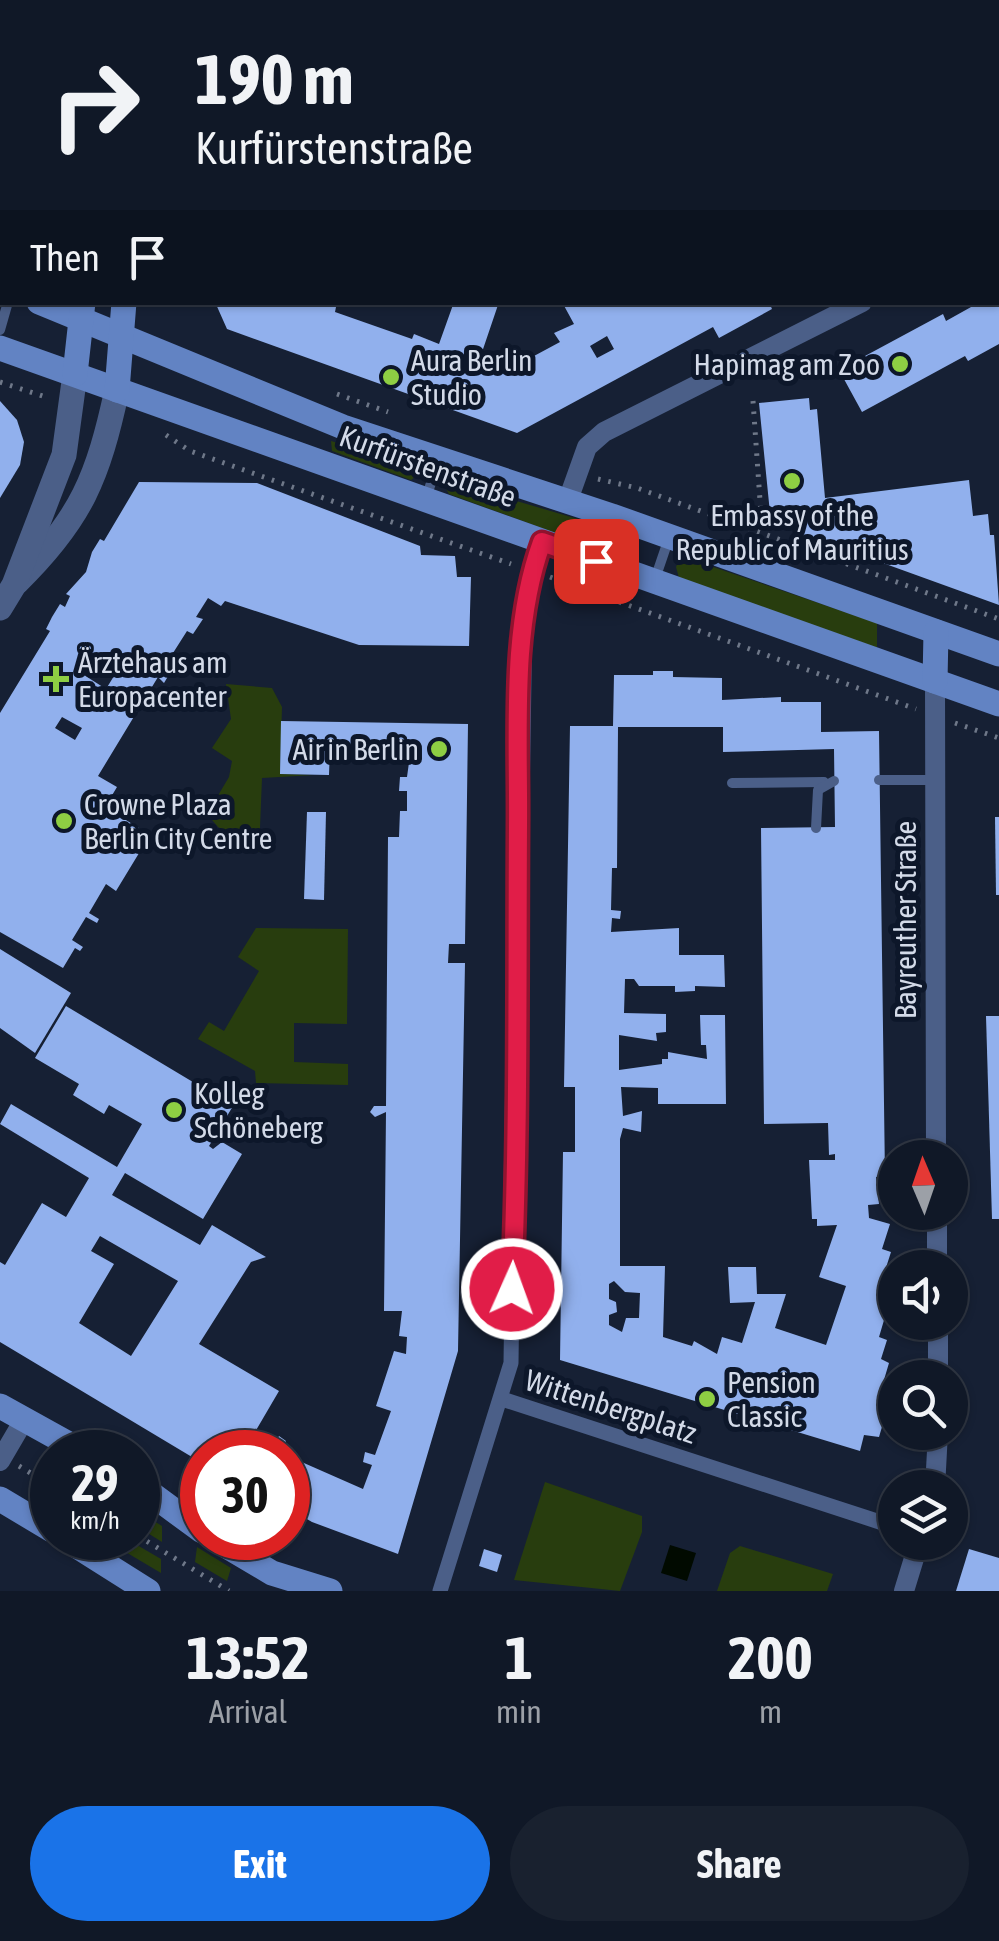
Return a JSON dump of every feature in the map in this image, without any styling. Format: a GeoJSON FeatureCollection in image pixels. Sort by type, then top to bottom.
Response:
{"type":"FeatureCollection","features":[{"type":"Feature","properties":{"kind":"main road","name":"Kurfürstenstraße"},"geometry":{"type":"LineString","coordinates":[[52,305],[82,312],[122,338],[439,461],[669,537],[999,654]]}},
{"type":"Feature","properties":{"kind":"main road"},"geometry":{"type":"LineString","coordinates":[[117,390],[124,305]]}},
{"type":"Feature","properties":{"kind":"main road"},"geometry":{"type":"LineString","coordinates":[[75,374],[82,312]]}},
{"type":"Feature","properties":{"kind":"main road","name":"Kurfürstenstraße"},"geometry":{"type":"LineString","coordinates":[[0,348],[999,704]]}},
{"type":"Feature","properties":{"kind":"main road"},"geometry":{"type":"LineString","coordinates":[[935,681],[936,632]]}},
{"type":"Feature","properties":{"kind":"main road"},"geometry":{"type":"LineString","coordinates":[[0,1406],[42,1430]]}},
{"type":"Feature","properties":{"kind":"main road"},"geometry":{"type":"LineString","coordinates":[[0,1498],[30,1516]]}},
{"type":"Feature","properties":{"kind":"main road"},"geometry":{"type":"LineString","coordinates":[[99,1560],[148,1591]]}},
{"type":"Feature","properties":{"kind":"main road"},"geometry":{"type":"LineString","coordinates":[[250,1560],[272,1573],[330,1591]]}},
{"type":"Feature","properties":{"kind":"street"},"geometry":{"type":"LineString","coordinates":[[567,503],[588,447],[604,432],[856,305]]}},
{"type":"Feature","properties":{"kind":"street"},"geometry":{"type":"LineString","coordinates":[[0,608],[14,585],[64,455],[75,374]]}},
{"type":"Feature","properties":{"kind":"street"},"geometry":{"type":"LineString","coordinates":[[14,585],[60,540],[91,482],[117,390]]}},
{"type":"Feature","properties":{"kind":"street"},"geometry":{"type":"LineString","coordinates":[[502,1400],[511,1363],[522,645],[529,579],[542,542]]}},
{"type":"Feature","properties":{"kind":"street","name":"Bayreuther Straße"},"geometry":{"type":"LineString","coordinates":[[935,681],[936,1140]]}},
{"type":"Feature","properties":{"kind":"street","name":"Wittenbergplatz"},"geometry":{"type":"LineString","coordinates":[[440,1591],[502,1400],[878,1522]]}},
{"type":"Feature","properties":{"kind":"street"},"geometry":{"type":"LineString","coordinates":[[6,1461],[24,1420]]}},
{"type":"Feature","properties":{"kind":"street"},"geometry":{"type":"LineString","coordinates":[[904,1591],[913,1560]]}},
{"type":"Feature","properties":{"kind":"lane"},"geometry":{"type":"LineString","coordinates":[[0,330],[7,305]]}},
{"type":"Feature","properties":{"kind":"lane"},"geometry":{"type":"LineString","coordinates":[[426,500],[439,461]]}},
{"type":"Feature","properties":{"kind":"lane"},"geometry":{"type":"LineString","coordinates":[[654,582],[669,537]]}},
{"type":"Feature","properties":{"kind":"lane"},"geometry":{"type":"LineString","coordinates":[[880,780],[934,780]]}},
{"type":"Feature","properties":{"kind":"lane"},"geometry":{"type":"LineString","coordinates":[[732,783],[829,782],[816,798],[816,828]]}},
{"type":"Feature","properties":{"kind":"path"},"geometry":{"type":"LineString","coordinates":[[0,382],[16,387]]}},
{"type":"Feature","properties":{"kind":"path"},"geometry":{"type":"LineString","coordinates":[[332,393],[406,419]]}},
{"type":"Feature","properties":{"kind":"path"},"geometry":{"type":"LineString","coordinates":[[753,401],[762,529]]}},
{"type":"Feature","properties":{"kind":"path"},"geometry":{"type":"LineString","coordinates":[[166,435],[190,451],[500,559]]}},
{"type":"Feature","properties":{"kind":"path"},"geometry":{"type":"LineString","coordinates":[[593,478],[637,488],[999,619]]}},
{"type":"Feature","properties":{"kind":"path"},"geometry":{"type":"LineString","coordinates":[[556,580],[912,708]]}},
{"type":"Feature","properties":{"kind":"path"},"geometry":{"type":"LineString","coordinates":[[966,727],[999,738]]}},
{"type":"Feature","properties":{"kind":"path"},"geometry":{"type":"LineString","coordinates":[[6,1461],[30,1474]]}},
{"type":"Feature","properties":{"kind":"path"},"geometry":{"type":"LineString","coordinates":[[160,1549],[229,1591]]}},
{"type":"Feature","properties":{"kind":"green space"},"geometry":{"type":"Polygon","coordinates":[[[331,441],[415,465],[420,473],[411,480],[332,451],[331,441]]]}},
{"type":"Feature","properties":{"kind":"green space"},"geometry":{"type":"Polygon","coordinates":[[[449,481],[598,525],[591,546],[449,494],[445,487],[449,481]]]}},
{"type":"Feature","properties":{"kind":"green space"},"geometry":{"type":"Polygon","coordinates":[[[681,556],[877,623],[877,648],[679,578],[676,567],[681,556]]]}},
{"type":"Feature","properties":{"kind":"green space"},"geometry":{"type":"Polygon","coordinates":[[[226,684],[272,688],[282,707],[280,774],[314,775],[262,778],[259,852],[218,827],[207,814],[229,777],[232,761],[212,748],[231,719],[226,684]]]}},
{"type":"Feature","properties":{"kind":"green space"},"geometry":{"type":"Polygon","coordinates":[[[256,928],[348,929],[347,1024],[294,1023],[294,1062],[348,1064],[348,1085],[256,1083],[255,1071],[198,1039],[209,1022],[224,1031],[259,971],[238,957],[256,928]]]}},
{"type":"Feature","properties":{"kind":"green space"},"geometry":{"type":"Polygon","coordinates":[[[545,1482],[642,1516],[642,1532],[620,1591],[514,1580],[545,1482]]]}},
{"type":"Feature","properties":{"kind":"green space"},"geometry":{"type":"Polygon","coordinates":[[[740,1546],[833,1574],[827,1591],[717,1591],[730,1553],[740,1546]]]}},
{"type":"Feature","properties":{"kind":"green space"},"geometry":{"type":"Polygon","coordinates":[[[161,1559],[161,1573],[139,1560],[161,1559]]]}},
{"type":"Feature","properties":{"kind":"green space"},"geometry":{"type":"Polygon","coordinates":[[[218,1560],[231,1568],[227,1581],[195,1562],[218,1560]]]}},
{"type":"Feature","properties":{"kind":"shaded area"},"geometry":{"type":"Polygon","coordinates":[[[670,1545],[696,1553],[687,1581],[661,1573],[670,1545]]]}},
{"type":"Feature","properties":{"kind":"building"},"geometry":{"type":"Polygon","coordinates":[[[216,305],[331,305],[336,307],[335,312],[412,339],[414,334],[439,344],[453,305],[498,305],[479,361],[506,371],[560,342],[554,333],[574,324],[564,305],[770,305],[772,309],[719,338],[713,327],[517,433],[227,329],[216,305]],[[607,336],[590,346],[597,358],[614,349],[607,336]]]}},
{"type":"Feature","properties":{"kind":"building","name":"Hapimag am Zoo"},"geometry":{"type":"Polygon","coordinates":[[[975,305],[999,305],[999,344],[968,361],[965,356],[862,412],[839,370],[943,314],[946,321],[975,305]]]}},
{"type":"Feature","properties":{"kind":"building"},"geometry":{"type":"Polygon","coordinates":[[[809,398],[810,410],[817,409],[825,498],[969,480],[973,516],[988,514],[990,535],[994,535],[999,605],[869,558],[868,549],[850,551],[801,538],[799,522],[771,523],[759,403],[809,398]]]}},
{"type":"Feature","properties":{"kind":"building"},"geometry":{"type":"Polygon","coordinates":[[[0,401],[17,420],[24,442],[20,465],[0,498],[0,401]]]}},
{"type":"Feature","properties":{"kind":"building"},"geometry":{"type":"Polygon","coordinates":[[[139,482],[257,483],[420,546],[421,555],[455,556],[457,577],[471,577],[469,646],[359,645],[225,601],[221,606],[208,598],[196,617],[203,619],[193,634],[187,631],[166,664],[173,668],[164,683],[158,677],[98,776],[117,787],[105,807],[150,835],[116,891],[106,884],[89,913],[99,919],[97,923],[86,917],[72,940],[83,947],[80,951],[75,948],[63,968],[0,932],[0,713],[50,631],[46,629],[52,617],[60,604],[65,607],[70,596],[66,594],[86,572],[100,539],[104,541],[139,482]],[[92,662],[84,675],[106,689],[114,676],[92,662]],[[62,717],[55,728],[75,740],[82,728],[62,717]]]}},
{"type":"Feature","properties":{"kind":"building"},"geometry":{"type":"Polygon","coordinates":[[[673,671],[673,677],[722,678],[722,700],[781,697],[781,702],[821,702],[821,732],[879,731],[885,1140],[878,1140],[878,1204],[868,1205],[869,1218],[878,1221],[878,1230],[888,1230],[882,1249],[885,1250],[878,1250],[877,1296],[878,1340],[887,1340],[883,1360],[878,1360],[878,1437],[864,1435],[860,1451],[560,1360],[563,1152],[575,1152],[575,1087],[564,1087],[570,726],[613,726],[614,675],[673,671]],[[618,727],[617,868],[612,868],[611,910],[621,911],[620,919],[612,918],[611,932],[679,928],[679,955],[724,955],[725,987],[695,986],[695,991],[675,992],[675,986],[639,986],[634,979],[625,979],[624,1013],[666,1014],[666,1032],[656,1033],[657,1041],[619,1035],[619,1070],[662,1064],[662,1059],[668,1059],[668,1052],[707,1059],[706,1045],[701,1045],[700,1015],[725,1015],[726,1104],[658,1104],[658,1088],[621,1087],[623,1116],[642,1111],[641,1132],[623,1128],[620,1139],[620,1266],[665,1266],[663,1337],[692,1346],[694,1341],[717,1354],[722,1337],[742,1343],[755,1302],[730,1303],[728,1267],[756,1267],[757,1294],[786,1294],[775,1328],[826,1345],[846,1286],[819,1277],[837,1225],[817,1226],[817,1219],[812,1219],[809,1160],[835,1160],[835,1154],[829,1155],[828,1123],[764,1124],[761,828],[835,827],[834,749],[723,752],[723,727],[618,727]],[[614,1281],[609,1284],[609,1299],[616,1302],[617,1312],[609,1315],[609,1325],[622,1332],[626,1318],[639,1318],[640,1293],[625,1292],[614,1281]]]}},
{"type":"Feature","properties":{"kind":"building"},"geometry":{"type":"Polygon","coordinates":[[[281,721],[468,724],[465,944],[449,944],[448,963],[465,963],[458,1351],[398,1554],[310,1521],[310,1466],[363,1489],[372,1465],[363,1462],[365,1452],[375,1455],[391,1411],[376,1406],[394,1351],[406,1354],[407,1337],[399,1336],[402,1311],[384,1311],[386,1112],[375,1117],[370,1112],[374,1106],[386,1106],[388,837],[399,837],[400,811],[407,811],[407,791],[399,791],[400,777],[407,777],[411,748],[348,753],[348,749],[330,746],[329,775],[280,774],[281,721]]]}},
{"type":"Feature","properties":{"kind":"building"},"geometry":{"type":"Polygon","coordinates":[[[307,812],[326,812],[324,900],[304,899],[307,812]]]}},
{"type":"Feature","properties":{"kind":"building"},"geometry":{"type":"Polygon","coordinates":[[[995,817],[999,817],[999,895],[996,895],[995,817]]]}},
{"type":"Feature","properties":{"kind":"building"},"geometry":{"type":"Polygon","coordinates":[[[0,949],[71,993],[35,1053],[0,1028],[0,949]]]}},
{"type":"Feature","properties":{"kind":"building"},"geometry":{"type":"Polygon","coordinates":[[[66,1006],[233,1106],[209,1146],[213,1149],[222,1142],[242,1154],[203,1219],[125,1173],[112,1195],[200,1245],[212,1225],[266,1257],[251,1262],[199,1344],[279,1391],[256,1430],[180,1430],[180,1450],[160,1438],[160,1430],[147,1430],[0,1342],[0,1262],[5,1265],[42,1203],[66,1217],[89,1178],[0,1124],[11,1104],[117,1167],[142,1124],[109,1105],[104,1114],[73,1095],[79,1084],[35,1058],[66,1006]],[[100,1236],[91,1251],[114,1264],[79,1323],[131,1356],[178,1281],[100,1236]]]}},
{"type":"Feature","properties":{"kind":"building"},"geometry":{"type":"Polygon","coordinates":[[[986,1016],[999,1016],[999,1219],[992,1219],[986,1016]]]}},
{"type":"Feature","properties":{"kind":"building"},"geometry":{"type":"Polygon","coordinates":[[[484,1549],[502,1555],[497,1572],[479,1566],[484,1549]]]}},
{"type":"Feature","properties":{"kind":"building"},"geometry":{"type":"Polygon","coordinates":[[[969,1549],[999,1558],[999,1591],[956,1591],[969,1549]]]}},
{"type":"Feature","properties":{"kind":"place","name":"Hapimag am Zoo"},"geometry":{"type":"Point","coordinates":[900,364]}},
{"type":"Feature","properties":{"kind":"place","name":"Aura Berlin Studio"},"geometry":{"type":"Point","coordinates":[391,377]}},
{"type":"Feature","properties":{"kind":"place","name":"Embassy of the Republic of Mauritius"},"geometry":{"type":"Point","coordinates":[792,481]}},
{"type":"Feature","properties":{"kind":"place","name":"Ärztehaus am Europacenter"},"geometry":{"type":"Point","coordinates":[56,679]}},
{"type":"Feature","properties":{"kind":"place","name":"Air in Berlin"},"geometry":{"type":"Point","coordinates":[439,749]}},
{"type":"Feature","properties":{"kind":"place","name":"Crowne Plaza Berlin City Centre"},"geometry":{"type":"Point","coordinates":[64,821]}},
{"type":"Feature","properties":{"kind":"place","name":"Kolleg Schöneberg"},"geometry":{"type":"Point","coordinates":[174,1110]}},
{"type":"Feature","properties":{"kind":"place","name":"Pension Classic"},"geometry":{"type":"Point","coordinates":[707,1399]}},
{"type":"Feature","properties":{"kind":"route"},"geometry":{"type":"LineString","coordinates":[[512,1289],[518,795],[522,645],[529,579],[542,542],[596,561]]}}]}
